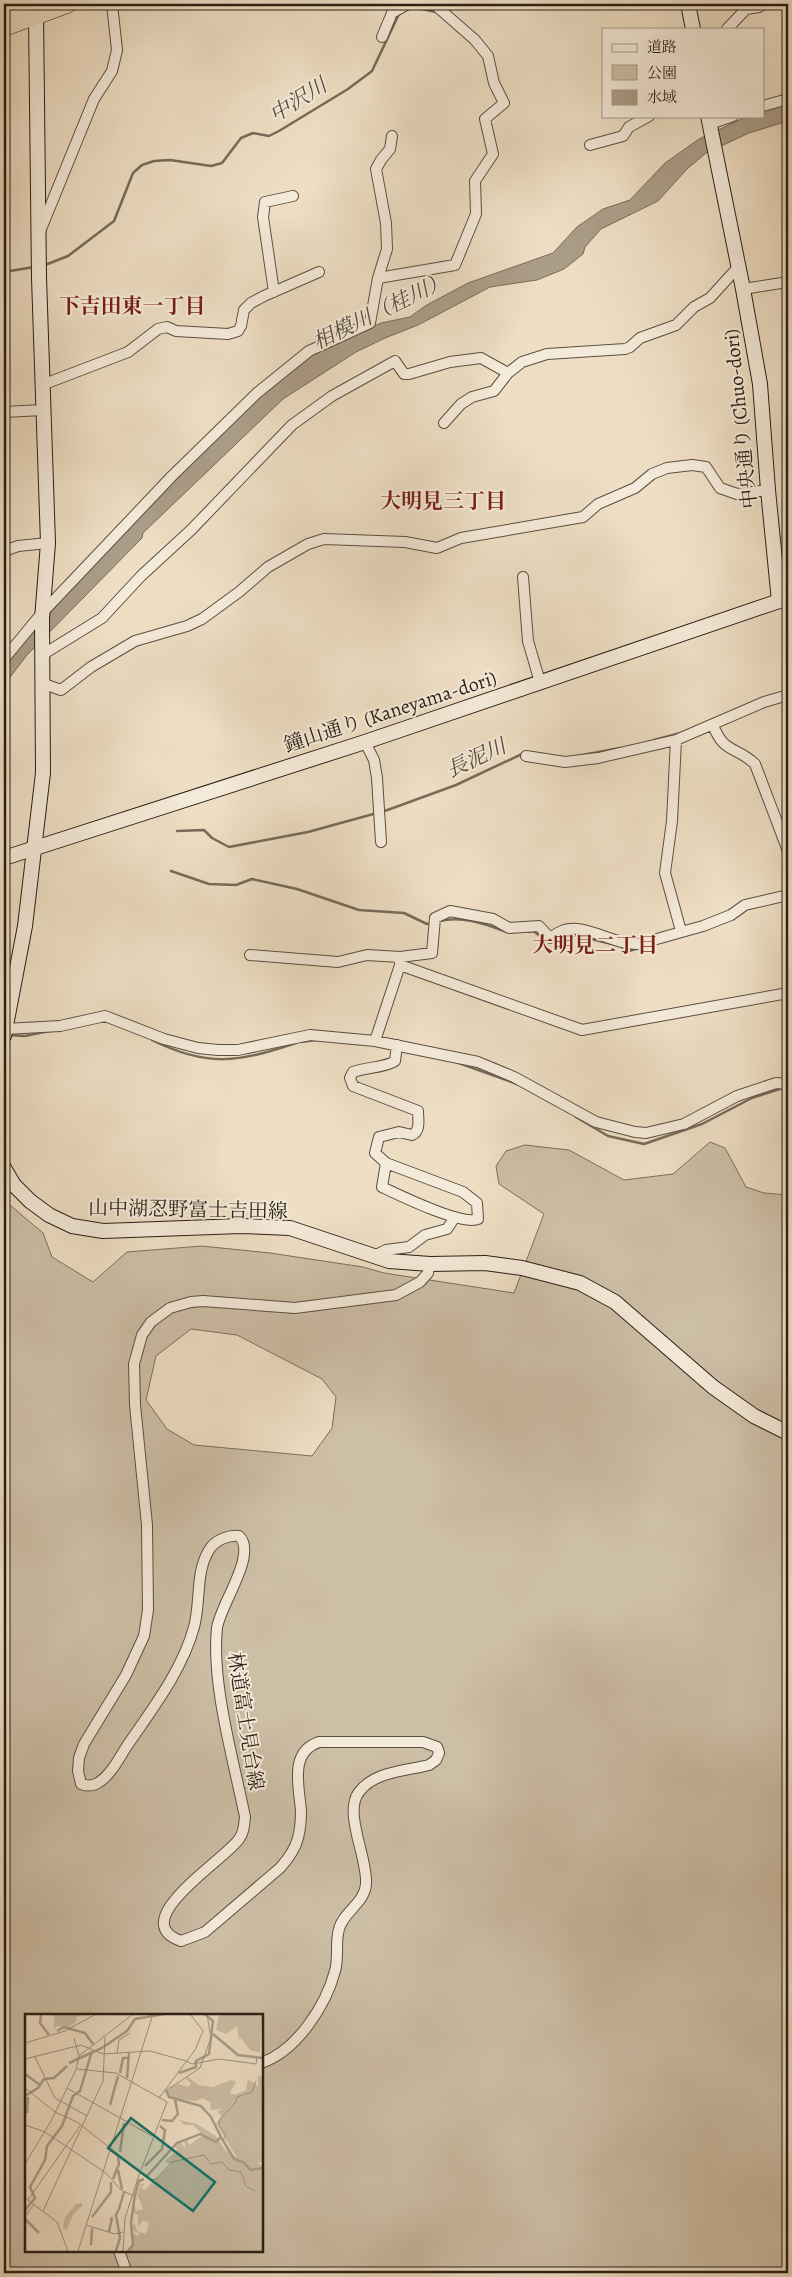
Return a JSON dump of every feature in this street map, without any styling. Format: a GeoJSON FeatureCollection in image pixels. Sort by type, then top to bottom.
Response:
{"type":"FeatureCollection","features":[{"type":"Feature","properties":{"kind":"highway"},"geometry":{"type":"LineString","coordinates":[[4,13],[33,6],[67,4]]}},
{"type":"Feature","properties":{"kind":"highway"},"geometry":{"type":"LineString","coordinates":[[4,27],[33,6]]}},
{"type":"Feature","properties":{"kind":"main road"},"geometry":{"type":"LineString","coordinates":[[688,4],[692,28]]}},
{"type":"Feature","properties":{"kind":"main road"},"geometry":{"type":"LineString","coordinates":[[5,1032],[25,926],[43,773],[44,684],[42,616],[48,543],[42,386],[33,6]]}},
{"type":"Feature","properties":{"kind":"main road","name":"中央通り (Chuo-dori)"},"geometry":{"type":"LineString","coordinates":[[710,123],[739,266],[760,384],[768,490],[784,600]]}},
{"type":"Feature","properties":{"kind":"main road","name":"鐘山通り (Kaneyama-dori)"},"geometry":{"type":"LineString","coordinates":[[4,858],[365,742],[784,600]]}},
{"type":"Feature","properties":{"kind":"main road","name":"山中湖忍野富士吉田線"},"geometry":{"type":"LineString","coordinates":[[4,1168],[14,1185],[30,1201],[72,1226],[103,1231],[240,1226],[290,1228],[389,1261],[430,1264],[485,1263],[522,1268],[580,1283],[615,1302],[713,1387],[754,1416],[788,1432]]}},
{"type":"Feature","properties":{"kind":"street"},"geometry":{"type":"LineString","coordinates":[[39,237],[94,99],[112,71],[117,50],[112,4]]}},
{"type":"Feature","properties":{"kind":"street"},"geometry":{"type":"LineString","coordinates":[[382,37],[392,13],[408,4]]}},
{"type":"Feature","properties":{"kind":"street"},"geometry":{"type":"LineString","coordinates":[[378,278],[455,265],[476,214],[476,181],[493,154],[485,119],[504,103],[494,83],[488,56],[476,40],[434,4]]}},
{"type":"Feature","properties":{"kind":"street"},"geometry":{"type":"LineString","coordinates":[[728,28],[746,9],[759,7],[763,4]]}},
{"type":"Feature","properties":{"kind":"street"},"geometry":{"type":"LineString","coordinates":[[764,106],[788,99]]}},
{"type":"Feature","properties":{"kind":"street"},"geometry":{"type":"LineString","coordinates":[[590,145],[623,136],[635,123],[645,118]]}},
{"type":"Feature","properties":{"kind":"street"},"geometry":{"type":"LineString","coordinates":[[710,123],[726,118]]}},
{"type":"Feature","properties":{"kind":"street"},"geometry":{"type":"LineString","coordinates":[[4,660],[42,616],[172,476],[257,393],[309,351],[370,323],[378,278],[387,250],[386,223],[376,169],[390,149],[392,136]]}},
{"type":"Feature","properties":{"kind":"street"},"geometry":{"type":"LineString","coordinates":[[274,292],[263,217],[265,202],[293,196]]}},
{"type":"Feature","properties":{"kind":"street"},"geometry":{"type":"LineString","coordinates":[[444,424],[460,404],[472,397],[494,391],[508,372],[522,362],[547,354],[630,347],[640,338],[676,325],[694,307],[710,298],[739,266]]}},
{"type":"Feature","properties":{"kind":"street"},"geometry":{"type":"LineString","coordinates":[[42,386],[128,352],[158,329],[167,327],[176,331],[228,334],[238,331],[241,326],[244,310],[251,303],[320,272]]}},
{"type":"Feature","properties":{"kind":"street"},"geometry":{"type":"LineString","coordinates":[[743,289],[788,282]]}},
{"type":"Feature","properties":{"kind":"street"},"geometry":{"type":"LineString","coordinates":[[42,653],[102,618],[141,576],[191,530],[292,426],[332,396],[395,360],[404,374],[450,362],[481,358],[508,372]]}},
{"type":"Feature","properties":{"kind":"street"},"geometry":{"type":"LineString","coordinates":[[4,412],[43,410]]}},
{"type":"Feature","properties":{"kind":"street"},"geometry":{"type":"LineString","coordinates":[[44,684],[61,690],[92,667],[135,641],[187,626],[202,619],[239,592],[268,567],[293,552],[324,539],[405,542],[437,548],[461,538],[582,517],[598,504],[634,488],[652,474],[666,468],[692,465],[706,467],[720,488],[736,494],[768,490]]}},
{"type":"Feature","properties":{"kind":"street"},"geometry":{"type":"LineString","coordinates":[[4,551],[18,546],[48,543]]}},
{"type":"Feature","properties":{"kind":"street"},"geometry":{"type":"LineString","coordinates":[[523,577],[528,641],[540,682]]}},
{"type":"Feature","properties":{"kind":"street"},"geometry":{"type":"LineString","coordinates":[[526,756],[559,762],[590,759],[676,740],[764,702],[788,695]]}},
{"type":"Feature","properties":{"kind":"street"},"geometry":{"type":"LineString","coordinates":[[713,725],[721,742],[747,757],[755,764],[788,851]]}},
{"type":"Feature","properties":{"kind":"street"},"geometry":{"type":"LineString","coordinates":[[676,740],[672,821],[665,873],[682,931]]}},
{"type":"Feature","properties":{"kind":"street"},"geometry":{"type":"LineString","coordinates":[[365,742],[374,760],[377,778],[381,842]]}},
{"type":"Feature","properties":{"kind":"street"},"geometry":{"type":"LineString","coordinates":[[400,961],[432,954],[435,918],[450,911],[493,919],[509,928],[539,926],[550,938],[566,929],[588,931],[630,945],[731,915],[745,904],[788,895]]}},
{"type":"Feature","properties":{"kind":"street"},"geometry":{"type":"LineString","coordinates":[[250,955],[338,962],[367,956],[400,961],[582,1030],[788,994]]}},
{"type":"Feature","properties":{"kind":"street"},"geometry":{"type":"LineString","coordinates":[[375,1041],[400,961]]}},
{"type":"Feature","properties":{"kind":"street"},"geometry":{"type":"LineString","coordinates":[[5,1032],[60,1026],[105,1016],[164,1039],[198,1048],[218,1050],[238,1050],[310,1035],[375,1041],[478,1062],[514,1077],[596,1122],[646,1133],[684,1124],[737,1096],[776,1083],[788,1084]]}},
{"type":"Feature","properties":{"kind":"street"},"geometry":{"type":"LineString","coordinates":[[386,1163],[382,1187],[408,1200],[456,1217],[473,1221],[478,1218],[477,1203],[463,1192],[386,1163],[375,1153],[379,1137],[399,1132],[416,1134],[418,1111],[353,1086],[350,1078],[353,1072],[379,1065],[388,1065],[395,1061],[397,1045]]}},
{"type":"Feature","properties":{"kind":"street"},"geometry":{"type":"LineString","coordinates":[[374,1256],[386,1250],[409,1247],[425,1235],[447,1229],[456,1217]]}},
{"type":"Feature","properties":{"kind":"street","name":"林道富士見台線"},"geometry":{"type":"LineString","coordinates":[[262,2063],[274,2058],[294,2042],[327,1994],[336,1970],[339,1928],[363,1896],[366,1886],[366,1866],[353,1813],[359,1792],[376,1778],[429,1765],[436,1760],[439,1753],[436,1747],[423,1742],[319,1742],[314,1744],[299,1760],[297,1772],[301,1814],[298,1838],[290,1857],[280,1868],[204,1932],[181,1941],[167,1934],[164,1927],[164,1916],[172,1902],[225,1855],[239,1839],[244,1829],[245,1817],[221,1696],[216,1641],[218,1620],[245,1558],[245,1546],[239,1536],[234,1535],[219,1541],[210,1548],[205,1559],[200,1583],[195,1626],[187,1648],[161,1696],[109,1772],[96,1784],[87,1786],[81,1784],[78,1771],[79,1758],[84,1744],[126,1675],[144,1636],[148,1610],[147,1536],[135,1405],[134,1364],[142,1335],[151,1322],[170,1308],[203,1301],[295,1308],[396,1295],[420,1282],[428,1273],[430,1264]]}},
{"type":"Feature","properties":{"kind":"street"},"geometry":{"type":"LineString","coordinates":[[119,2252],[127,2273]]}},
{"type":"Feature","properties":{"kind":"green space"},"geometry":{"type":"Polygon","coordinates":[[[710,1142],[725,1148],[746,1187],[764,1193],[788,1195],[788,2273],[4,2273],[4,1200],[43,1233],[52,1257],[93,1282],[127,1252],[202,1246],[270,1253],[363,1267],[384,1273],[514,1293],[544,1214],[499,1184],[496,1166],[506,1151],[525,1145],[569,1150],[624,1180],[673,1174],[710,1142]],[[191,1329],[156,1356],[146,1400],[167,1429],[194,1445],[312,1456],[332,1428],[336,1397],[322,1379],[237,1335],[191,1329]]]}},
{"type":"Feature","properties":{"kind":"water"},"geometry":{"type":"Polygon","coordinates":[[[788,103],[788,121],[749,133],[706,153],[687,169],[658,201],[601,229],[585,247],[583,254],[564,269],[537,280],[490,287],[418,325],[356,352],[283,399],[143,533],[142,538],[27,655],[4,685],[4,666],[50,610],[222,432],[293,367],[325,347],[381,323],[410,317],[425,306],[468,283],[553,253],[577,227],[603,209],[630,200],[665,163],[699,139],[744,118],[764,118],[764,110],[788,103]]]}},
{"type":"Feature","properties":{"kind":"waterway","name":"中沢川"},"geometry":{"type":"LineString","coordinates":[[410,8],[436,12]]}},
{"type":"Feature","properties":{"kind":"waterway","name":"中沢川"},"geometry":{"type":"LineString","coordinates":[[45,265],[68,256],[114,221],[133,173],[142,165],[154,161],[170,160],[211,166],[222,163],[241,138],[253,133],[269,136],[348,89],[372,71],[399,14]]}},
{"type":"Feature","properties":{"kind":"waterway","name":"中沢川"},"geometry":{"type":"LineString","coordinates":[[4,272],[34,267]]}},
{"type":"Feature","properties":{"kind":"waterway","name":"長泥川"},"geometry":{"type":"LineString","coordinates":[[654,740],[681,733]]}},
{"type":"Feature","properties":{"kind":"waterway","name":"長泥川"},"geometry":{"type":"LineString","coordinates":[[577,756],[620,748]]}},
{"type":"Feature","properties":{"kind":"waterway","name":"長泥川"},"geometry":{"type":"LineString","coordinates":[[382,812],[456,785],[524,753]]}},
{"type":"Feature","properties":{"kind":"waterway","name":"長泥川"},"geometry":{"type":"LineString","coordinates":[[177,831],[204,830],[212,838],[229,847],[308,832],[377,813]]}},
{"type":"Feature","properties":{"kind":"waterway"},"geometry":{"type":"LineString","coordinates":[[171,871],[209,884],[236,885],[252,879],[297,889],[359,910],[404,913],[427,924],[431,923]]}},
{"type":"Feature","properties":{"kind":"waterway"},"geometry":{"type":"LineString","coordinates":[[439,921],[464,920],[504,931]]}},
{"type":"Feature","properties":{"kind":"waterway"},"geometry":{"type":"LineString","coordinates":[[529,932],[533,931],[546,940]]}},
{"type":"Feature","properties":{"kind":"waterway"},"geometry":{"type":"LineString","coordinates":[[553,941],[574,935],[616,945]]}},
{"type":"Feature","properties":{"kind":"waterway"},"geometry":{"type":"LineString","coordinates":[[621,947],[629,951],[639,948]]}},
{"type":"Feature","properties":{"kind":"waterway"},"geometry":{"type":"LineString","coordinates":[[8,1035],[25,1036],[49,1031]]}},
{"type":"Feature","properties":{"kind":"waterway"},"geometry":{"type":"LineString","coordinates":[[152,1040],[190,1055],[224,1059],[240,1058],[296,1043]]}},
{"type":"Feature","properties":{"kind":"waterway"},"geometry":{"type":"LineString","coordinates":[[301,1042],[316,1040]]}},
{"type":"Feature","properties":{"kind":"waterway"},"geometry":{"type":"LineString","coordinates":[[456,1062],[517,1084]]}},
{"type":"Feature","properties":{"kind":"waterway"},"geometry":{"type":"LineString","coordinates":[[576,1117],[608,1136],[644,1144],[702,1124],[752,1098],[783,1088]]}},
{"type":"Feature","properties":{"kind":"district","name":"下吉田東一丁目"},"geometry":{"type":"Point","coordinates":[132,306]}},
{"type":"Feature","properties":{"kind":"district","name":"大明見三丁目"},"geometry":{"type":"Point","coordinates":[443,501]}},
{"type":"Feature","properties":{"kind":"district","name":"大明見二丁目"},"geometry":{"type":"Point","coordinates":[595,945]}},
{"type":"Feature","properties":{"kind":"water label","name":"相模川（桂川）"},"geometry":{"type":"Point","coordinates":[380,311]}}]}
